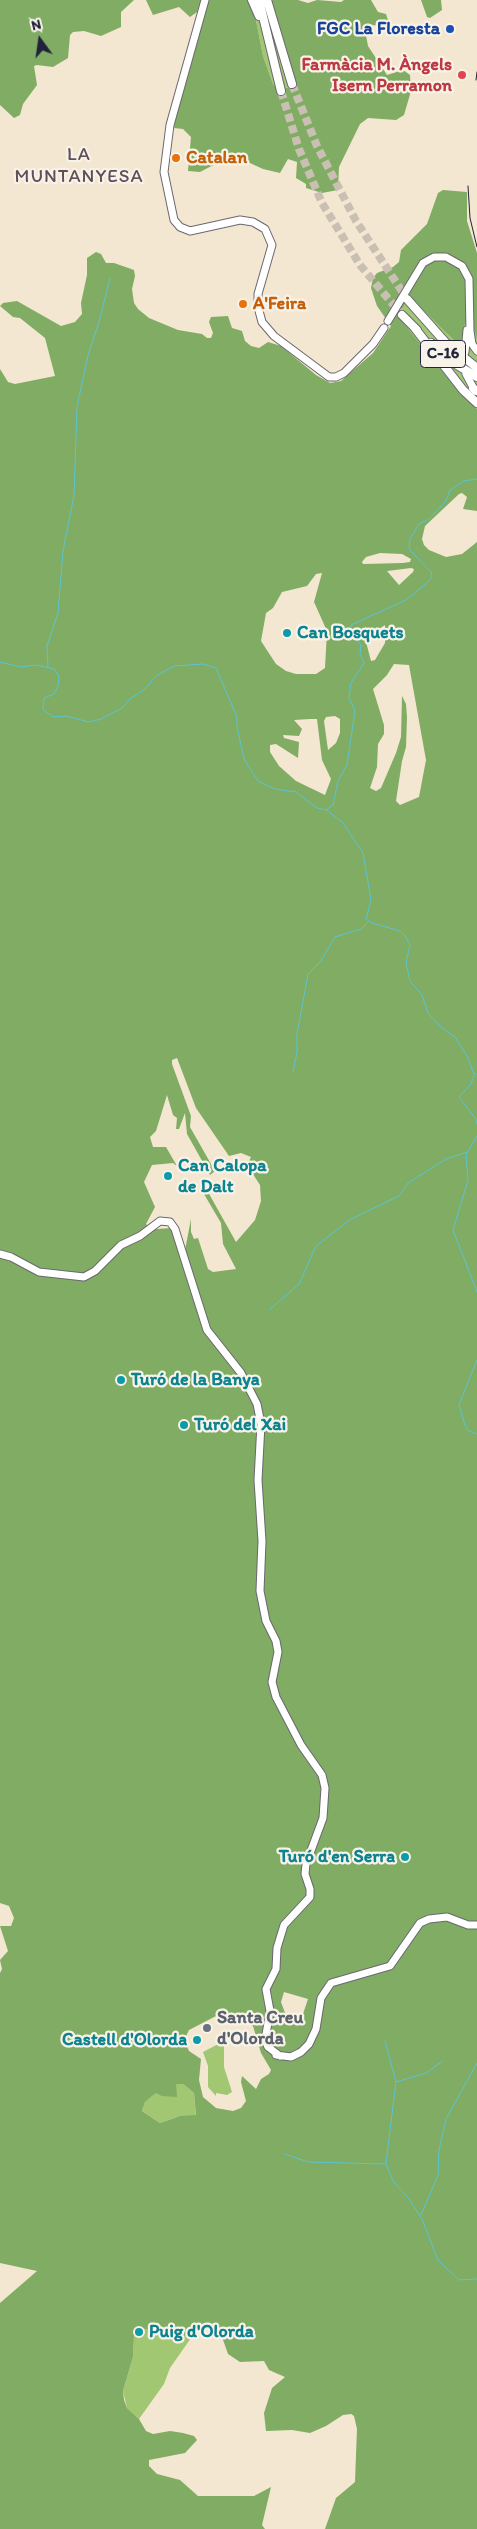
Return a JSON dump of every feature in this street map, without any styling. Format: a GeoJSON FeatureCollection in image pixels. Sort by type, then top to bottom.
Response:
{"type":"FeatureCollection","features":[{"type":"Feature","properties":{"kind":"highway"},"geometry":{"type":"LineString","coordinates":[[252,0],[267,37]]}},
{"type":"Feature","properties":{"kind":"highway"},"geometry":{"type":"LineString","coordinates":[[260,0],[281,91]]}},
{"type":"Feature","properties":{"kind":"highway"},"geometry":{"type":"LineString","coordinates":[[267,0],[292,84]]}},
{"type":"Feature","properties":{"kind":"highway","name":"C-16"},"geometry":{"type":"LineString","coordinates":[[407,299],[421,317],[452,349],[477,368]]}},
{"type":"Feature","properties":{"kind":"highway","name":"C-16"},"geometry":{"type":"LineString","coordinates":[[402,315],[449,360],[477,377]]}},
{"type":"Feature","properties":{"kind":"highway"},"geometry":{"type":"LineString","coordinates":[[421,317],[453,346],[477,363]]}},
{"type":"Feature","properties":{"kind":"highway"},"geometry":{"type":"LineString","coordinates":[[414,327],[463,390],[477,404]]}},
{"type":"Feature","properties":{"kind":"main road"},"geometry":{"type":"LineString","coordinates":[[205,0],[170,125],[164,174],[172,215],[180,227],[195,231],[240,220],[257,223],[268,232],[272,240],[272,250],[257,300],[262,322],[274,336],[325,374],[334,378],[344,373],[374,344],[419,268],[426,261],[437,256],[453,259],[466,271],[470,283],[465,352]]}},
{"type":"Feature","properties":{"kind":"main road"},"geometry":{"type":"LineString","coordinates":[[469,310],[471,337],[477,352]]}},
{"type":"Feature","properties":{"kind":"main road"},"geometry":{"type":"LineString","coordinates":[[466,374],[476,390]]}},
{"type":"Feature","properties":{"kind":"main road"},"geometry":{"type":"LineString","coordinates":[[0,1254],[39,1272],[84,1277],[93,1274],[120,1245],[140,1236],[160,1222],[170,1222],[175,1228],[207,1330],[241,1373],[257,1404],[261,1429],[258,1475],[262,1540],[260,1591],[266,1621],[276,1641],[278,1652],[272,1682],[276,1697],[301,1745],[322,1775],[324,1788],[324,1814],[306,1864],[305,1874],[310,1889],[310,1897],[286,1922],[281,1930],[276,1952],[276,1969],[266,1989],[270,2008],[268,2021],[263,2030],[261,2040],[270,2052],[280,2056],[293,2056],[309,2044],[316,2029],[321,1998],[331,1983],[390,1966],[420,1923],[447,1917],[468,1925],[477,1925]]}},
{"type":"Feature","properties":{"kind":"green space"},"geometry":{"type":"Polygon","coordinates":[[[0,0],[134,0],[121,12],[121,27],[101,36],[84,31],[73,32],[70,35],[68,58],[53,67],[34,66],[37,85],[23,104],[20,115],[14,118],[0,105],[0,0]]]}},
{"type":"Feature","properties":{"kind":"green space"},"geometry":{"type":"Polygon","coordinates":[[[146,0],[201,0],[197,12],[190,17],[179,7],[153,15],[146,0]]]}},
{"type":"Feature","properties":{"kind":"green space"},"geometry":{"type":"Polygon","coordinates":[[[208,0],[252,0],[263,56],[273,84],[279,90],[294,86],[295,82],[271,0],[298,0],[308,3],[317,0],[341,2],[344,0],[371,0],[378,12],[386,14],[389,23],[387,26],[370,25],[365,30],[368,46],[387,75],[403,70],[410,75],[411,91],[404,115],[396,120],[368,118],[360,124],[339,167],[338,190],[322,193],[306,188],[306,184],[296,178],[297,162],[288,159],[280,173],[263,169],[239,158],[223,160],[200,172],[188,171],[191,137],[183,129],[174,128],[178,104],[208,0]]]}},
{"type":"Feature","properties":{"kind":"green space"},"geometry":{"type":"Polygon","coordinates":[[[252,0],[271,0],[290,61],[294,86],[279,90],[273,84],[263,56],[252,0]]]}},
{"type":"Feature","properties":{"kind":"green space"},"geometry":{"type":"Polygon","coordinates":[[[421,0],[441,0],[442,10],[430,18],[427,17],[421,0]]]}},
{"type":"Feature","properties":{"kind":"green space"},"geometry":{"type":"Polygon","coordinates":[[[443,190],[467,192],[467,221],[477,253],[477,339],[474,329],[465,324],[462,340],[460,343],[457,343],[409,298],[398,316],[460,393],[477,409],[477,511],[463,509],[467,497],[462,493],[459,494],[425,526],[422,539],[424,545],[429,550],[446,557],[462,554],[477,542],[477,2529],[325,2529],[336,2498],[355,2482],[357,2429],[354,2416],[351,2414],[343,2415],[326,2426],[310,2433],[292,2430],[266,2431],[264,2413],[272,2388],[285,2377],[269,2370],[264,2361],[240,2362],[228,2354],[217,2323],[202,2325],[191,2338],[174,2332],[138,2328],[134,2337],[133,2357],[123,2391],[124,2400],[127,2408],[139,2419],[146,2431],[153,2434],[170,2431],[183,2433],[194,2436],[197,2440],[185,2453],[149,2460],[149,2466],[157,2474],[180,2480],[198,2496],[254,2496],[271,2487],[262,2525],[265,2529],[0,2529],[0,2303],[37,2271],[0,2263],[0,1973],[2,1969],[0,1960],[8,1951],[0,1926],[11,1926],[14,1918],[9,1906],[0,1903],[0,369],[8,382],[15,384],[55,376],[45,338],[20,318],[13,317],[0,306],[3,303],[17,301],[61,326],[75,322],[82,314],[81,303],[87,275],[87,258],[96,252],[101,254],[106,263],[114,263],[134,270],[135,276],[132,289],[134,303],[149,318],[178,330],[202,334],[207,338],[211,338],[213,333],[209,322],[211,317],[228,316],[232,328],[242,331],[245,341],[251,346],[259,348],[268,342],[281,346],[316,375],[330,383],[341,381],[373,353],[391,326],[377,306],[371,288],[373,278],[377,273],[393,267],[399,262],[401,250],[427,224],[438,193],[443,190]],[[380,553],[366,557],[362,562],[363,564],[403,563],[410,562],[411,559],[402,554],[380,553]],[[411,568],[387,571],[399,585],[414,569],[411,568]],[[322,573],[316,574],[307,586],[282,592],[273,608],[266,613],[261,641],[276,664],[286,671],[296,674],[316,674],[325,668],[327,631],[314,602],[322,573]],[[385,625],[365,638],[371,661],[375,660],[385,643],[385,625]],[[394,664],[387,675],[373,689],[384,725],[384,734],[378,744],[377,767],[370,788],[376,791],[381,788],[401,737],[402,696],[406,704],[407,717],[406,747],[396,801],[400,805],[419,797],[426,760],[409,665],[394,664]],[[335,716],[326,717],[324,721],[328,750],[336,743],[340,733],[340,719],[335,716]],[[317,719],[294,720],[302,729],[299,736],[283,735],[284,738],[299,742],[298,758],[276,744],[270,745],[270,752],[279,766],[296,781],[325,795],[331,779],[322,760],[317,719]],[[177,1058],[172,1060],[191,1116],[190,1127],[215,1171],[210,1175],[187,1134],[185,1113],[179,1129],[176,1129],[177,1118],[173,1115],[167,1095],[156,1131],[150,1137],[153,1147],[166,1147],[177,1166],[173,1163],[152,1165],[144,1182],[155,1207],[146,1224],[157,1229],[172,1228],[185,1250],[191,1219],[191,1232],[194,1239],[198,1238],[208,1269],[213,1272],[236,1269],[223,1244],[221,1223],[204,1194],[208,1192],[236,1242],[255,1220],[261,1201],[260,1185],[249,1168],[248,1163],[251,1157],[241,1153],[229,1156],[196,1108],[177,1058]],[[284,1992],[281,2002],[288,2021],[300,2023],[308,1999],[284,1992]],[[216,2016],[189,2030],[184,2040],[189,2051],[201,2059],[199,2080],[203,2097],[216,2108],[233,2111],[241,2108],[246,2101],[241,2082],[242,2076],[256,2089],[261,2079],[269,2074],[271,2070],[261,2053],[253,2026],[233,2017],[216,2016]],[[176,2084],[177,2097],[162,2096],[156,2093],[145,2102],[142,2111],[160,2123],[180,2116],[196,2115],[194,2093],[183,2084],[176,2084]]]}},
{"type":"Feature","properties":{"kind":"green space"},"geometry":{"type":"Polygon","coordinates":[[[409,298],[437,321],[452,338],[462,340],[465,324],[474,329],[477,339],[477,409],[460,393],[398,316],[409,298]]]}},
{"type":"Feature","properties":{"kind":"green space"},"geometry":{"type":"Polygon","coordinates":[[[224,2041],[224,2067],[232,2092],[227,2095],[216,2093],[216,2096],[208,2087],[208,2066],[203,2052],[224,2041]]]}},
{"type":"Feature","properties":{"kind":"green space"},"geometry":{"type":"Polygon","coordinates":[[[176,2084],[183,2084],[194,2093],[196,2116],[180,2116],[160,2123],[142,2111],[145,2102],[157,2092],[176,2084]]]}},
{"type":"Feature","properties":{"kind":"green space"},"geometry":{"type":"Polygon","coordinates":[[[138,2327],[174,2332],[191,2338],[170,2368],[164,2384],[139,2419],[127,2408],[123,2391],[133,2357],[134,2337],[138,2327]]]}},
{"type":"Feature","properties":{"kind":"waterway"},"geometry":{"type":"LineString","coordinates":[[48,667],[47,646],[58,613],[63,551],[74,495],[77,407],[88,355],[99,322],[110,278]]}},
{"type":"Feature","properties":{"kind":"waterway"},"geometry":{"type":"LineString","coordinates":[[0,662],[21,667],[36,665],[54,669],[59,676],[58,686],[54,694],[44,698],[43,709],[53,717],[66,716],[89,722],[101,719],[122,708],[130,699],[145,689],[156,676],[174,666],[203,664],[216,668],[237,717],[237,727],[244,759],[258,781],[275,789],[296,792],[317,808],[326,810],[333,805],[338,781],[347,765],[355,711],[349,698],[351,683],[364,663],[360,654],[361,645],[351,634],[351,625],[406,600],[428,582],[432,577],[431,572],[409,549],[410,539],[419,524],[429,519],[446,501],[450,490],[464,481],[477,479]]}},
{"type":"Feature","properties":{"kind":"waterway"},"geometry":{"type":"LineString","coordinates":[[327,810],[343,823],[363,853],[371,900],[366,919],[372,923],[400,931],[406,937],[410,945],[406,963],[410,981],[422,995],[428,1013],[442,1028],[455,1037],[467,1056],[474,1074],[477,1074]]}},
{"type":"Feature","properties":{"kind":"waterway"},"geometry":{"type":"LineString","coordinates":[[293,1072],[297,1052],[297,1034],[308,974],[320,962],[335,937],[361,929],[368,922]]}},
{"type":"Feature","properties":{"kind":"waterway"},"geometry":{"type":"LineString","coordinates":[[474,1075],[471,1084],[459,1097],[476,1119],[477,1124]]}},
{"type":"Feature","properties":{"kind":"waterway"},"geometry":{"type":"LineString","coordinates":[[477,1136],[466,1155],[468,1180],[453,1230],[477,1292]]}},
{"type":"Feature","properties":{"kind":"waterway"},"geometry":{"type":"LineString","coordinates":[[269,1310],[299,1284],[316,1246],[351,1219],[399,1196],[408,1183],[446,1159],[467,1152]]}},
{"type":"Feature","properties":{"kind":"waterway"},"geometry":{"type":"LineString","coordinates":[[477,1360],[459,1405],[465,1425],[469,1431],[477,1434]]}},
{"type":"Feature","properties":{"kind":"waterway"},"geometry":{"type":"LineString","coordinates":[[385,2041],[396,2082],[386,2163]]}},
{"type":"Feature","properties":{"kind":"waterway"},"geometry":{"type":"LineString","coordinates":[[396,2082],[426,2073],[443,2061]]}},
{"type":"Feature","properties":{"kind":"waterway"},"geometry":{"type":"LineString","coordinates":[[421,2215],[438,2175],[439,2150],[446,2119],[477,2063]]}},
{"type":"Feature","properties":{"kind":"waterway"},"geometry":{"type":"LineString","coordinates":[[285,2154],[308,2162],[386,2164],[393,2181],[409,2199],[422,2219],[438,2260],[459,2280],[477,2279]]}},
{"type":"Feature","properties":{"kind":"tunnel"},"geometry":{"type":"LineString","coordinates":[[292,84],[317,146],[356,221],[407,299]]}},
{"type":"Feature","properties":{"kind":"tunnel"},"geometry":{"type":"LineString","coordinates":[[281,91],[299,149],[322,203],[360,265],[402,315]]}},
{"type":"Feature","properties":{"kind":"railway"},"geometry":{"type":"LineString","coordinates":[[476,80],[477,72]]}},
{"type":"Feature","properties":{"kind":"railway"},"geometry":{"type":"LineString","coordinates":[[468,186],[470,218],[477,247]]}},
{"type":"Feature","properties":{"kind":"place","name":"FGC La Floresta"},"geometry":{"type":"Point","coordinates":[450,29]}},
{"type":"Feature","properties":{"kind":"place","name":"Farmàcia M. Àngels Isern Perramon"},"geometry":{"type":"Point","coordinates":[462,75]}},
{"type":"Feature","properties":{"kind":"place","name":"Catalan"},"geometry":{"type":"Point","coordinates":[176,158]}},
{"type":"Feature","properties":{"kind":"place","name":"A'Feira"},"geometry":{"type":"Point","coordinates":[243,304]}},
{"type":"Feature","properties":{"kind":"place","name":"Can Bosquets"},"geometry":{"type":"Point","coordinates":[287,633]}},
{"type":"Feature","properties":{"kind":"place","name":"Can Calopa de Dalt"},"geometry":{"type":"Point","coordinates":[168,1176]}},
{"type":"Feature","properties":{"kind":"place","name":"Turó de la Banya"},"geometry":{"type":"Point","coordinates":[121,1380]}},
{"type":"Feature","properties":{"kind":"place","name":"Turó del Xai"},"geometry":{"type":"Point","coordinates":[184,1425]}},
{"type":"Feature","properties":{"kind":"place","name":"Turó d'en Serra"},"geometry":{"type":"Point","coordinates":[405,1857]}},
{"type":"Feature","properties":{"kind":"place","name":"Santa Creu d'Olorda"},"geometry":{"type":"Point","coordinates":[207,2028]}},
{"type":"Feature","properties":{"kind":"place","name":"Castell d'Olorda"},"geometry":{"type":"Point","coordinates":[197,2040]}},
{"type":"Feature","properties":{"kind":"place","name":"Puig d'Olorda"},"geometry":{"type":"Point","coordinates":[139,2332]}},
{"type":"Feature","properties":{"kind":"district","name":"LA MUNTANYESA"},"geometry":{"type":"Point","coordinates":[79,166]}}]}
